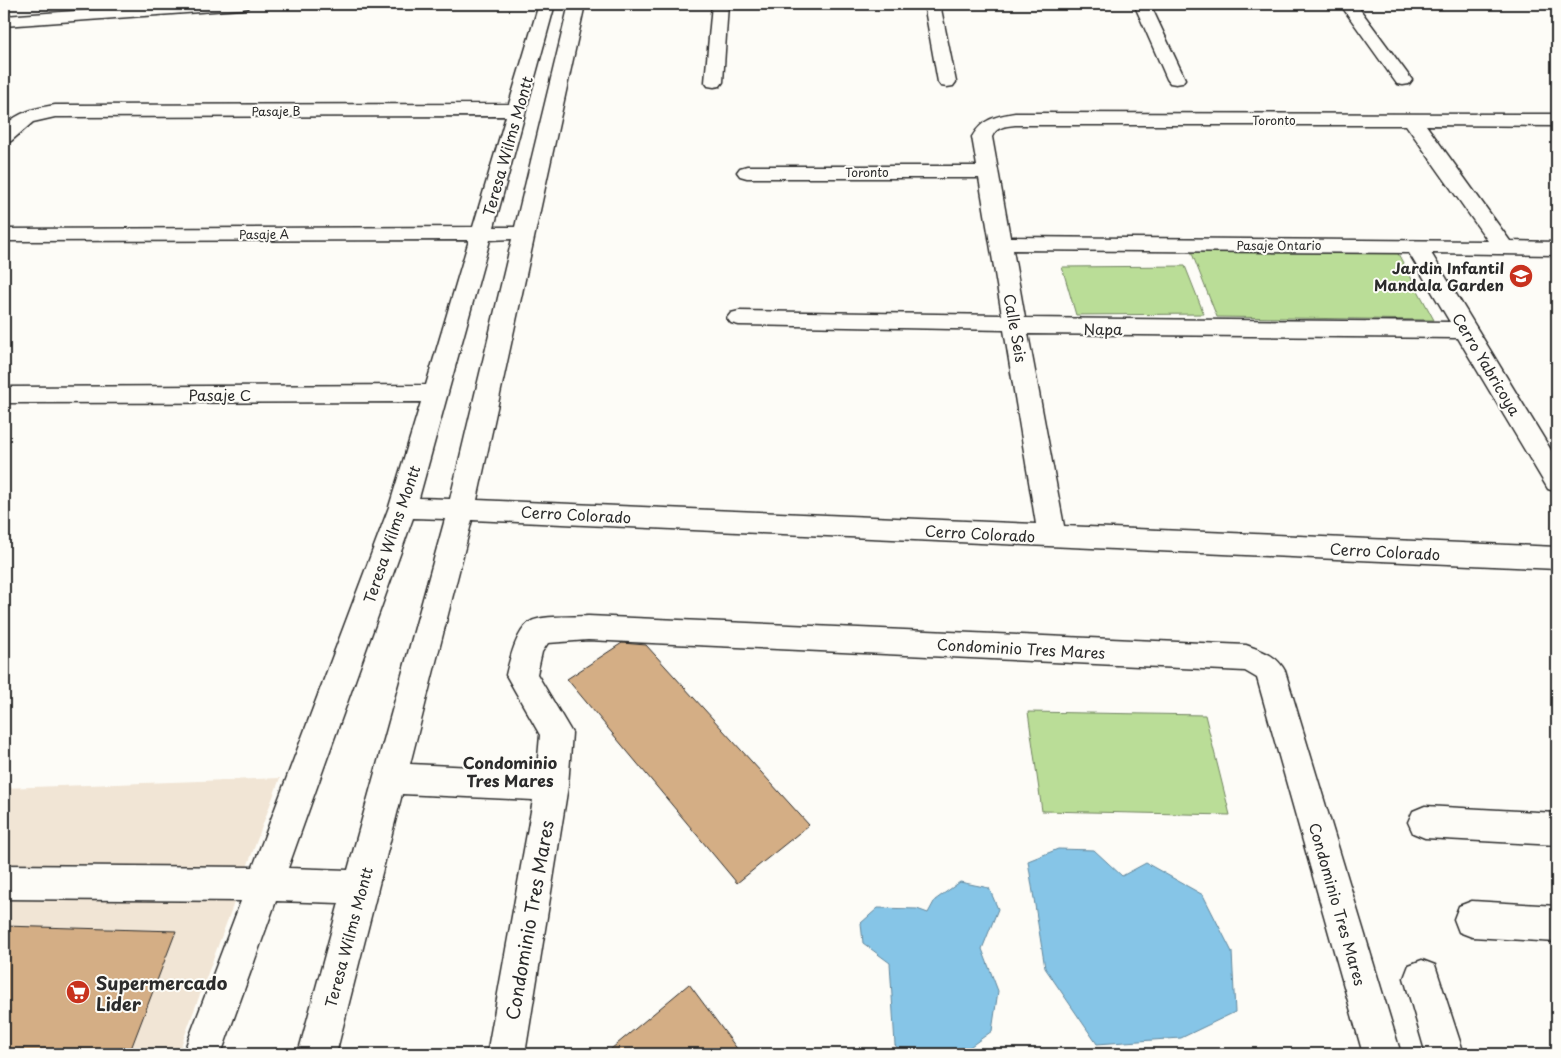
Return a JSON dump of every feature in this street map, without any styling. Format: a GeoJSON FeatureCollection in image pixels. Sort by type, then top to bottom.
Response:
{"type":"FeatureCollection","features":[{"type":"Feature","properties":{"kind":"street"},"geometry":{"type":"LineString","coordinates":[[4,21],[242,4]]}},
{"type":"Feature","properties":{"kind":"street","name":"Teresa Wilms Montt"},"geometry":{"type":"LineString","coordinates":[[202,1054],[404,507],[547,4]]}},
{"type":"Feature","properties":{"kind":"street","name":"Teresa Wilms Montt"},"geometry":{"type":"LineString","coordinates":[[317,1054],[461,509],[577,4]]}},
{"type":"Feature","properties":{"kind":"street"},"geometry":{"type":"LineString","coordinates":[[714,82],[720,4]]}},
{"type":"Feature","properties":{"kind":"street"},"geometry":{"type":"LineString","coordinates":[[932,4],[947,82]]}},
{"type":"Feature","properties":{"kind":"street"},"geometry":{"type":"LineString","coordinates":[[1142,4],[1176,79]]}},
{"type":"Feature","properties":{"kind":"street"},"geometry":{"type":"LineString","coordinates":[[1348,4],[1403,80]]}},
{"type":"Feature","properties":{"kind":"street","name":"Pasaje B"},"geometry":{"type":"LineString","coordinates":[[4,137],[18,121],[35,114],[55,111],[517,110]]}},
{"type":"Feature","properties":{"kind":"street","name":"Toronto"},"geometry":{"type":"LineString","coordinates":[[991,124],[1015,119],[1557,120]]}},
{"type":"Feature","properties":{"kind":"street"},"geometry":{"type":"LineString","coordinates":[[1412,120],[1503,247]]}},
{"type":"Feature","properties":{"kind":"street","name":"Calle Seis"},"geometry":{"type":"LineString","coordinates":[[991,124],[985,129],[982,137],[1052,536]]}},
{"type":"Feature","properties":{"kind":"street","name":"Toronto"},"geometry":{"type":"LineString","coordinates":[[747,172],[988,172]]}},
{"type":"Feature","properties":{"kind":"street","name":"Pasaje A"},"geometry":{"type":"LineString","coordinates":[[4,235],[524,234]]}},
{"type":"Feature","properties":{"kind":"street","name":"Pasaje Ontario"},"geometry":{"type":"LineString","coordinates":[[1000,243],[1557,248]]}},
{"type":"Feature","properties":{"kind":"street","name":"Cerro Yabricoya"},"geometry":{"type":"LineString","coordinates":[[1416,246],[1557,482]]}},
{"type":"Feature","properties":{"kind":"street","name":"Napa"},"geometry":{"type":"LineString","coordinates":[[739,318],[993,321],[1035,327],[1466,330]]}},
{"type":"Feature","properties":{"kind":"street","name":"Pasaje C"},"geometry":{"type":"LineString","coordinates":[[4,395],[436,393]]}},
{"type":"Feature","properties":{"kind":"street","name":"Cerro Colorado"},"geometry":{"type":"LineString","coordinates":[[404,507],[1557,558]]}},
{"type":"Feature","properties":{"kind":"street","name":"Condominio Tres Mares"},"geometry":{"type":"LineString","coordinates":[[506,1054],[552,786],[556,733],[521,675],[528,648],[540,631],[598,628],[1246,658],[1259,663],[1270,671],[1382,1054]]}},
{"type":"Feature","properties":{"kind":"street"},"geometry":{"type":"LineString","coordinates":[[390,778],[552,786]]}},
{"type":"Feature","properties":{"kind":"street"},"geometry":{"type":"LineString","coordinates":[[1426,822],[1557,829]]}},
{"type":"Feature","properties":{"kind":"street"},"geometry":{"type":"LineString","coordinates":[[4,882],[264,884],[361,887]]}},
{"type":"Feature","properties":{"kind":"street"},"geometry":{"type":"LineString","coordinates":[[1472,919],[1557,924]]}},
{"type":"Feature","properties":{"kind":"street"},"geometry":{"type":"LineString","coordinates":[[1422,978],[1445,1054]]}},
{"type":"Feature","properties":{"kind":"shaded area"},"geometry":{"type":"Polygon","coordinates":[[[280,778],[178,1054],[4,1054],[4,788],[280,778]]]}},
{"type":"Feature","properties":{"kind":"green space"},"geometry":{"type":"Polygon","coordinates":[[[1396,250],[1434,320],[1217,317],[1191,251],[1396,250]]]}},
{"type":"Feature","properties":{"kind":"green space"},"geometry":{"type":"Polygon","coordinates":[[[1185,266],[1204,314],[1076,315],[1062,267],[1185,266]]]}},
{"type":"Feature","properties":{"kind":"green space"},"geometry":{"type":"Polygon","coordinates":[[[1028,712],[1205,715],[1230,815],[1042,811],[1028,712]]]}},
{"type":"Feature","properties":{"kind":"water"},"geometry":{"type":"Polygon","coordinates":[[[1058,849],[1094,850],[1122,876],[1146,863],[1203,895],[1232,952],[1235,1012],[1181,1038],[1097,1044],[1045,968],[1028,861],[1058,849]]]}},
{"type":"Feature","properties":{"kind":"water"},"geometry":{"type":"Polygon","coordinates":[[[960,882],[989,888],[998,909],[982,949],[998,991],[992,1031],[960,1054],[903,1054],[895,1045],[890,963],[863,943],[861,923],[878,908],[917,909],[928,913],[935,900],[960,882]]]}},
{"type":"Feature","properties":{"kind":"building"},"geometry":{"type":"Polygon","coordinates":[[[622,643],[646,645],[809,825],[737,883],[567,679],[622,643]]]}},
{"type":"Feature","properties":{"kind":"building","name":"Supermercado Lider"},"geometry":{"type":"Polygon","coordinates":[[[4,926],[176,931],[129,1054],[4,1054],[4,926]]]}},
{"type":"Feature","properties":{"kind":"building"},"geometry":{"type":"Polygon","coordinates":[[[689,984],[741,1054],[605,1054],[689,984]]]}},
{"type":"Feature","properties":{"kind":"place","name":"Jardin Infantil Mandala Garden"},"geometry":{"type":"Point","coordinates":[1521,276]}},
{"type":"Feature","properties":{"kind":"place","name":"Supermercado Lider"},"geometry":{"type":"Point","coordinates":[78,992]}},
{"type":"Feature","properties":{"kind":"district","name":"Condominio Tres Mares"},"geometry":{"type":"Point","coordinates":[510,771]}}]}
